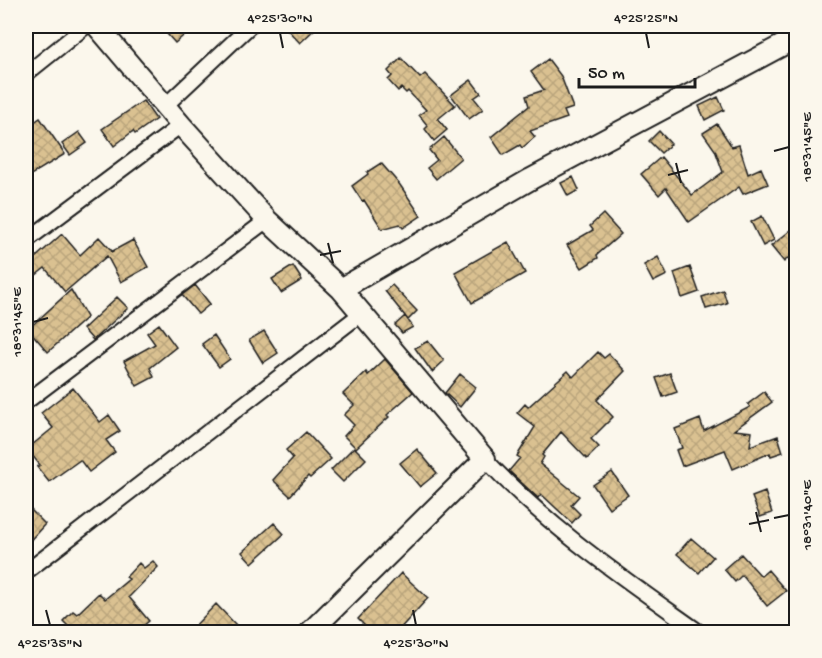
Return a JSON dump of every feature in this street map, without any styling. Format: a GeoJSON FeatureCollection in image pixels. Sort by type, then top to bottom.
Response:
{"type":"FeatureCollection","features":[{"type":"Feature","properties":{"kind":"street"},"geometry":{"type":"LineString","coordinates":[[26,74],[86,26]]}},
{"type":"Feature","properties":{"kind":"street"},"geometry":{"type":"LineString","coordinates":[[97,26],[181,125],[267,220],[341,289],[512,489],[574,543],[699,633]]}},
{"type":"Feature","properties":{"kind":"street"},"geometry":{"type":"LineString","coordinates":[[165,106],[250,26]]}},
{"type":"Feature","properties":{"kind":"street"},"geometry":{"type":"LineString","coordinates":[[341,289],[531,179],[796,38]]}},
{"type":"Feature","properties":{"kind":"street"},"geometry":{"type":"LineString","coordinates":[[26,241],[181,125]]}},
{"type":"Feature","properties":{"kind":"street"},"geometry":{"type":"LineString","coordinates":[[26,402],[267,220]]}},
{"type":"Feature","properties":{"kind":"street"},"geometry":{"type":"LineString","coordinates":[[26,572],[362,313]]}},
{"type":"Feature","properties":{"kind":"street"},"geometry":{"type":"LineString","coordinates":[[310,633],[485,459]]}},
{"type":"Feature","properties":{"kind":"building"},"geometry":{"type":"Polygon","coordinates":[[[160,26],[195,26],[175,43],[160,26]]]}},
{"type":"Feature","properties":{"kind":"building"},"geometry":{"type":"Polygon","coordinates":[[[284,26],[318,26],[300,43],[284,26]]]}},
{"type":"Feature","properties":{"kind":"building"},"geometry":{"type":"Polygon","coordinates":[[[401,58],[420,78],[425,74],[455,105],[438,119],[447,130],[434,141],[425,129],[428,126],[419,115],[426,110],[408,91],[406,93],[401,88],[398,91],[388,80],[392,76],[388,71],[401,58]]]}},
{"type":"Feature","properties":{"kind":"building"},"geometry":{"type":"Polygon","coordinates":[[[548,59],[561,76],[573,108],[564,111],[567,118],[530,131],[535,137],[522,148],[520,145],[503,155],[491,137],[529,106],[526,96],[544,90],[531,72],[548,59]]]}},
{"type":"Feature","properties":{"kind":"building"},"geometry":{"type":"Polygon","coordinates":[[[471,80],[481,93],[474,98],[483,109],[469,119],[451,95],[471,80]]]}},
{"type":"Feature","properties":{"kind":"building"},"geometry":{"type":"Polygon","coordinates":[[[718,97],[724,110],[705,120],[699,106],[718,97]]]}},
{"type":"Feature","properties":{"kind":"building"},"geometry":{"type":"Polygon","coordinates":[[[143,101],[156,119],[135,134],[133,131],[114,146],[102,129],[143,101]]]}},
{"type":"Feature","properties":{"kind":"building"},"geometry":{"type":"Polygon","coordinates":[[[40,118],[65,154],[26,178],[26,128],[40,118]]]}},
{"type":"Feature","properties":{"kind":"building"},"geometry":{"type":"Polygon","coordinates":[[[717,124],[732,147],[739,145],[748,174],[761,168],[768,184],[743,194],[739,187],[689,222],[666,188],[659,195],[641,174],[661,157],[692,195],[723,172],[715,150],[703,133],[717,124]]]}},
{"type":"Feature","properties":{"kind":"building"},"geometry":{"type":"Polygon","coordinates":[[[659,131],[671,144],[661,153],[649,141],[659,131]]]}},
{"type":"Feature","properties":{"kind":"building"},"geometry":{"type":"Polygon","coordinates":[[[79,132],[87,143],[70,155],[62,144],[79,132]]]}},
{"type":"Feature","properties":{"kind":"building"},"geometry":{"type":"Polygon","coordinates":[[[444,137],[461,158],[436,179],[427,168],[437,160],[429,150],[444,137]]]}},
{"type":"Feature","properties":{"kind":"building"},"geometry":{"type":"Polygon","coordinates":[[[381,163],[400,185],[421,216],[403,228],[400,224],[382,229],[364,200],[362,201],[352,186],[381,163]]]}},
{"type":"Feature","properties":{"kind":"building"},"geometry":{"type":"Polygon","coordinates":[[[573,177],[579,190],[568,196],[561,183],[573,177]]]}},
{"type":"Feature","properties":{"kind":"building"},"geometry":{"type":"Polygon","coordinates":[[[603,214],[621,234],[597,255],[598,258],[582,268],[567,245],[593,230],[590,226],[603,214]]]}},
{"type":"Feature","properties":{"kind":"building"},"geometry":{"type":"Polygon","coordinates":[[[762,216],[774,240],[763,246],[751,222],[762,216]]]}},
{"type":"Feature","properties":{"kind":"building"},"geometry":{"type":"Polygon","coordinates":[[[796,226],[796,274],[788,258],[784,262],[771,246],[796,226]]]}},
{"type":"Feature","properties":{"kind":"building"},"geometry":{"type":"Polygon","coordinates":[[[62,234],[80,255],[99,237],[111,252],[133,240],[148,267],[121,282],[107,256],[65,292],[45,268],[26,283],[26,266],[62,234]]]}},
{"type":"Feature","properties":{"kind":"building"},"geometry":{"type":"Polygon","coordinates":[[[508,242],[525,273],[472,303],[455,272],[508,242]]]}},
{"type":"Feature","properties":{"kind":"building"},"geometry":{"type":"Polygon","coordinates":[[[658,257],[667,275],[653,282],[644,265],[658,257]]]}},
{"type":"Feature","properties":{"kind":"building"},"geometry":{"type":"Polygon","coordinates":[[[293,266],[302,280],[281,293],[272,279],[293,266]]]}},
{"type":"Feature","properties":{"kind":"building"},"geometry":{"type":"Polygon","coordinates":[[[690,267],[699,292],[682,298],[674,273],[690,267]]]}},
{"type":"Feature","properties":{"kind":"building"},"geometry":{"type":"Polygon","coordinates":[[[195,285],[210,304],[198,314],[182,295],[195,285]]]}},
{"type":"Feature","properties":{"kind":"building"},"geometry":{"type":"Polygon","coordinates":[[[392,285],[417,311],[408,320],[385,291],[392,285]]]}},
{"type":"Feature","properties":{"kind":"building"},"geometry":{"type":"Polygon","coordinates":[[[71,290],[87,317],[48,352],[28,329],[71,290]]]}},
{"type":"Feature","properties":{"kind":"building"},"geometry":{"type":"Polygon","coordinates":[[[723,290],[727,303],[706,309],[702,297],[723,290]]]}},
{"type":"Feature","properties":{"kind":"building"},"geometry":{"type":"Polygon","coordinates":[[[117,297],[128,308],[93,340],[83,329],[117,297]]]}},
{"type":"Feature","properties":{"kind":"building"},"geometry":{"type":"Polygon","coordinates":[[[405,316],[413,327],[402,333],[395,325],[405,316]]]}},
{"type":"Feature","properties":{"kind":"building"},"geometry":{"type":"Polygon","coordinates":[[[159,324],[176,347],[150,368],[154,377],[137,386],[124,361],[155,344],[147,333],[159,324]]]}},
{"type":"Feature","properties":{"kind":"building"},"geometry":{"type":"Polygon","coordinates":[[[264,331],[278,353],[263,363],[249,340],[264,331]]]}},
{"type":"Feature","properties":{"kind":"building"},"geometry":{"type":"Polygon","coordinates":[[[214,335],[230,359],[219,367],[202,344],[214,335]]]}},
{"type":"Feature","properties":{"kind":"building"},"geometry":{"type":"Polygon","coordinates":[[[428,341],[444,361],[432,372],[415,348],[428,341]]]}},
{"type":"Feature","properties":{"kind":"building"},"geometry":{"type":"Polygon","coordinates":[[[598,352],[604,358],[609,354],[625,371],[597,400],[613,417],[591,439],[599,447],[587,459],[561,432],[542,455],[544,457],[540,464],[579,496],[571,505],[580,514],[572,523],[541,494],[538,498],[509,471],[520,458],[517,456],[535,427],[517,413],[525,404],[528,407],[568,371],[573,377],[598,352]]]}},
{"type":"Feature","properties":{"kind":"building"},"geometry":{"type":"Polygon","coordinates":[[[385,359],[413,392],[387,415],[389,417],[356,448],[344,436],[354,425],[344,415],[354,405],[343,394],[366,372],[368,375],[385,359]]]}},
{"type":"Feature","properties":{"kind":"building"},"geometry":{"type":"Polygon","coordinates":[[[670,373],[677,392],[663,397],[656,378],[670,373]]]}},
{"type":"Feature","properties":{"kind":"building"},"geometry":{"type":"Polygon","coordinates":[[[460,374],[476,387],[460,407],[445,393],[460,374]]]}},
{"type":"Feature","properties":{"kind":"building"},"geometry":{"type":"Polygon","coordinates":[[[73,388],[100,422],[109,415],[120,431],[106,440],[115,452],[89,472],[80,460],[49,482],[37,467],[40,465],[27,449],[53,428],[41,413],[73,388]]]}},
{"type":"Feature","properties":{"kind":"building"},"geometry":{"type":"Polygon","coordinates":[[[764,392],[772,402],[734,430],[752,432],[750,446],[778,436],[783,452],[771,456],[770,453],[733,469],[725,450],[682,466],[676,450],[682,448],[675,429],[700,419],[704,431],[750,407],[748,404],[764,392]]]}},
{"type":"Feature","properties":{"kind":"building"},"geometry":{"type":"Polygon","coordinates":[[[306,432],[331,459],[310,478],[308,476],[290,496],[273,480],[293,458],[286,450],[306,432]]]}},
{"type":"Feature","properties":{"kind":"building"},"geometry":{"type":"Polygon","coordinates":[[[354,447],[366,459],[343,482],[331,470],[354,447]]]}},
{"type":"Feature","properties":{"kind":"building"},"geometry":{"type":"Polygon","coordinates":[[[417,449],[437,473],[420,487],[400,463],[417,449]]]}},
{"type":"Feature","properties":{"kind":"building"},"geometry":{"type":"Polygon","coordinates":[[[612,472],[628,495],[609,508],[593,485],[612,472]]]}},
{"type":"Feature","properties":{"kind":"building"},"geometry":{"type":"Polygon","coordinates":[[[765,492],[772,513],[760,517],[752,497],[765,492]]]}},
{"type":"Feature","properties":{"kind":"building"},"geometry":{"type":"Polygon","coordinates":[[[26,505],[45,524],[26,545],[26,505]]]}},
{"type":"Feature","properties":{"kind":"building"},"geometry":{"type":"Polygon","coordinates":[[[274,523],[284,534],[252,563],[242,552],[274,523]]]}},
{"type":"Feature","properties":{"kind":"building"},"geometry":{"type":"Polygon","coordinates":[[[691,538],[713,557],[699,573],[677,554],[691,538]]]}},
{"type":"Feature","properties":{"kind":"building"},"geometry":{"type":"Polygon","coordinates":[[[741,554],[761,576],[768,570],[786,591],[767,606],[742,575],[735,582],[724,569],[741,554]]]}},
{"type":"Feature","properties":{"kind":"building"},"geometry":{"type":"Polygon","coordinates":[[[153,561],[158,567],[129,597],[149,621],[135,633],[75,633],[63,621],[73,611],[77,614],[99,593],[105,599],[129,579],[126,577],[139,563],[144,568],[153,561]]]}},
{"type":"Feature","properties":{"kind":"building"},"geometry":{"type":"Polygon","coordinates":[[[401,573],[428,598],[396,633],[372,633],[358,619],[401,573]]]}},
{"type":"Feature","properties":{"kind":"building"},"geometry":{"type":"Polygon","coordinates":[[[216,604],[236,625],[228,633],[188,633],[216,604]]]}}]}
